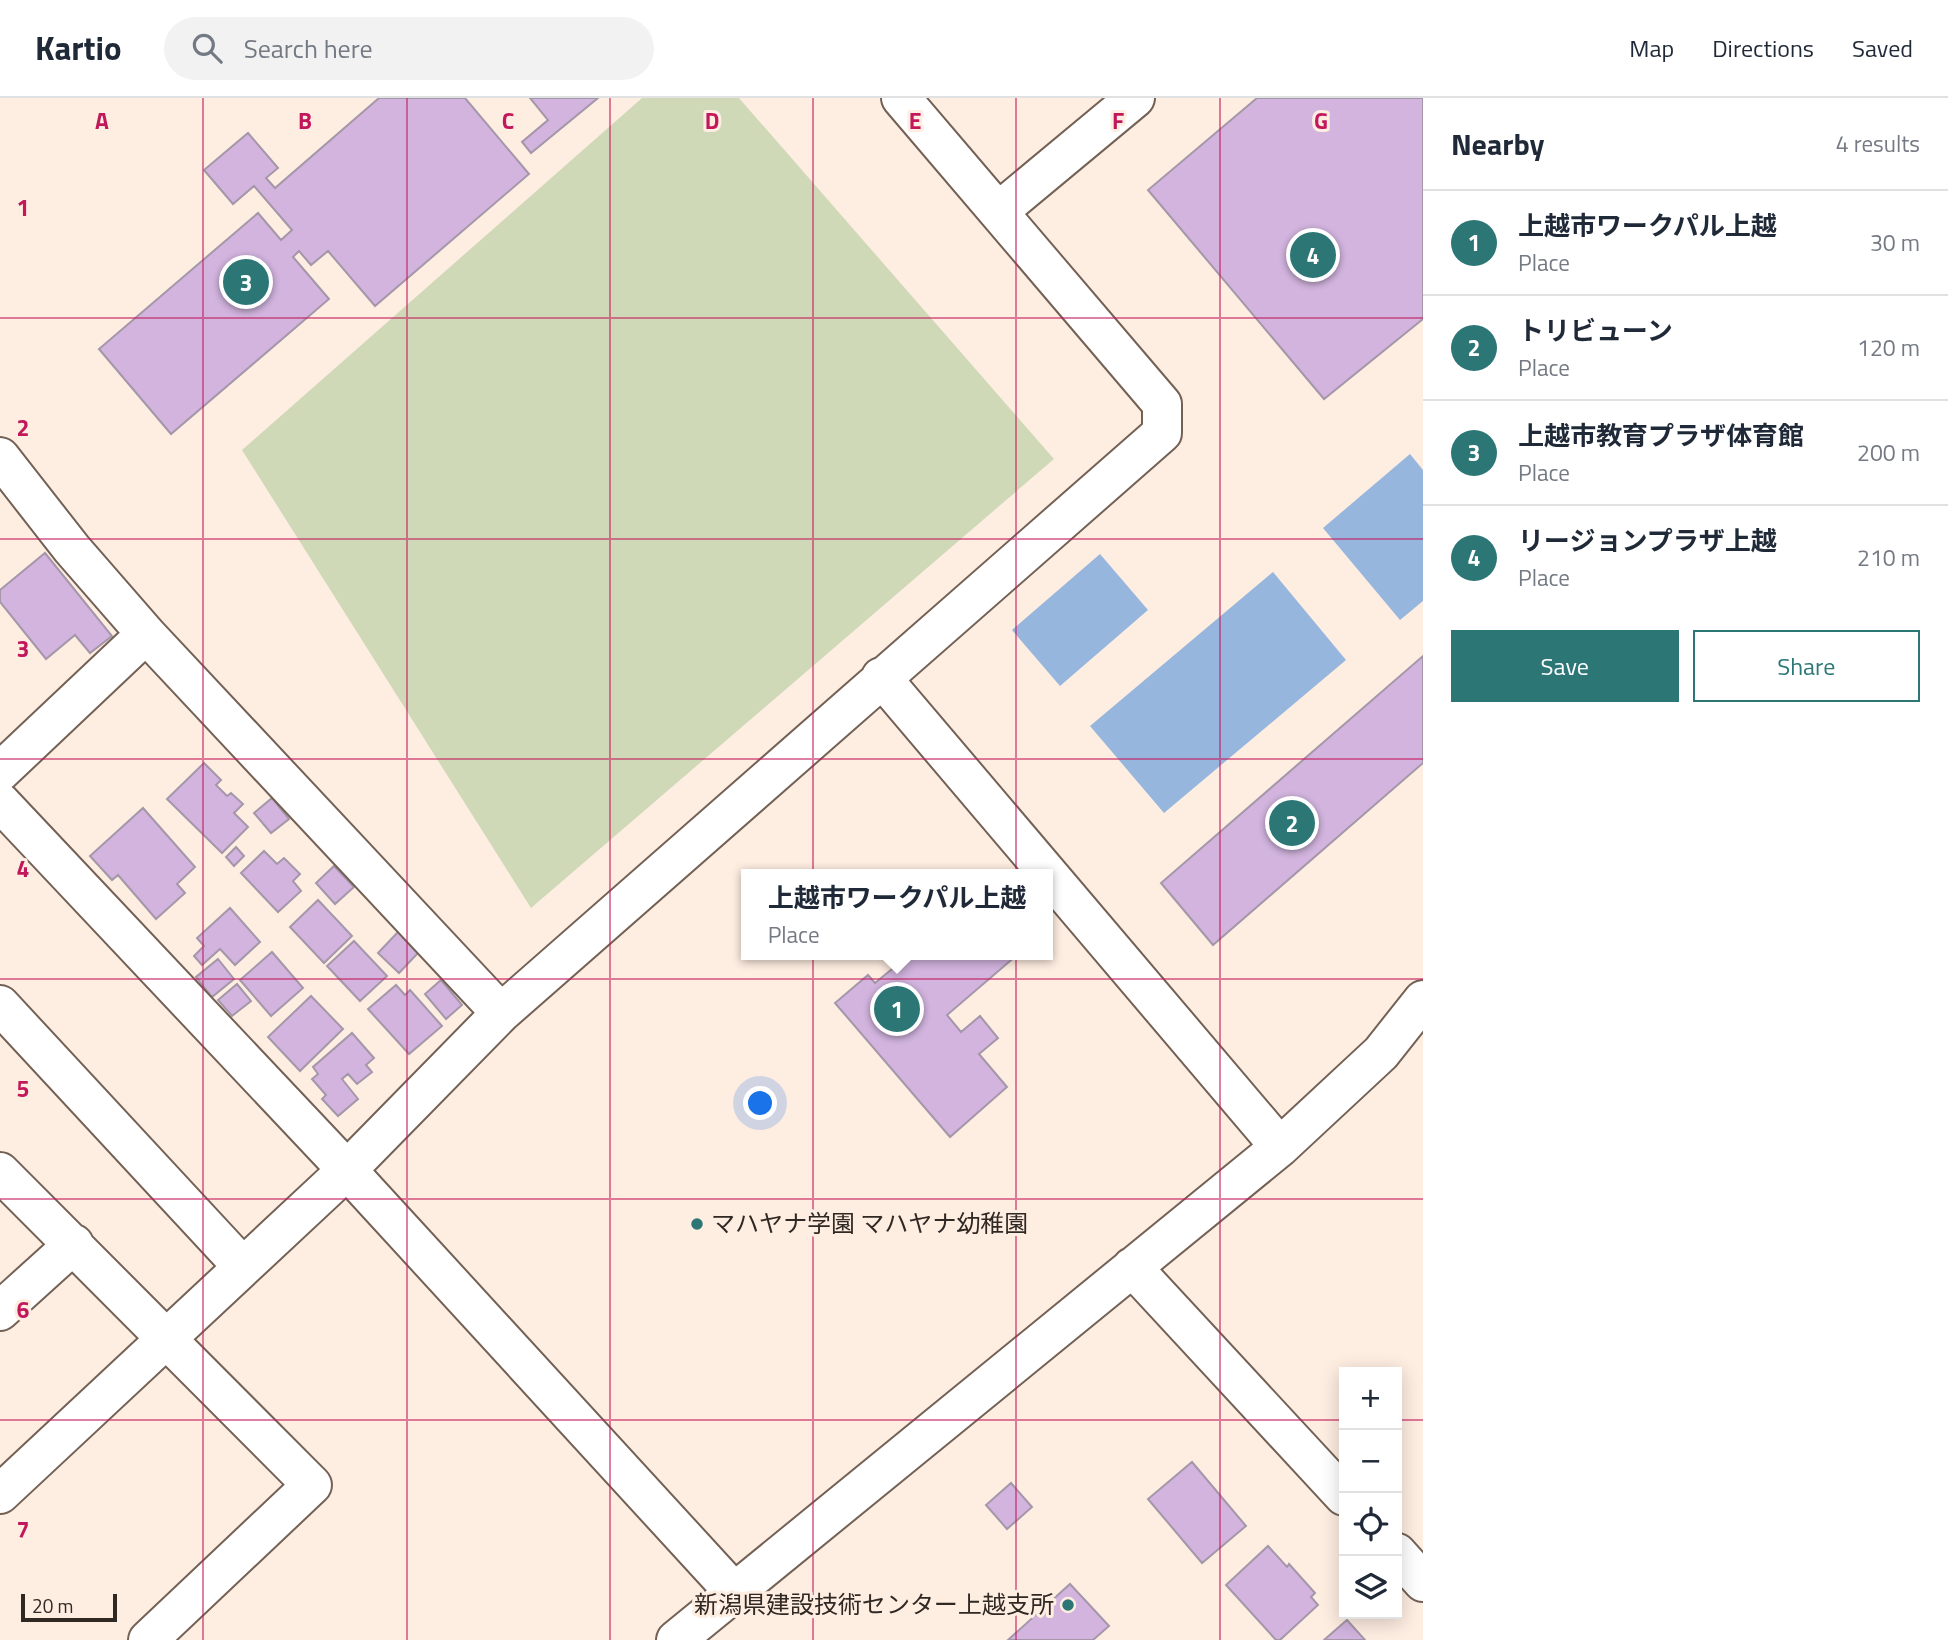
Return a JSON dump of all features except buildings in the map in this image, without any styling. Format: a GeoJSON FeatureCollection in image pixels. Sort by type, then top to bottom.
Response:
{"type":"FeatureCollection","features":[{"type":"Feature","properties":{"kind":"street"},"geometry":{"type":"LineString","coordinates":[[0,1494],[347,1170],[500,1013],[1162,433],[1162,404],[901,98]]}},
{"type":"Feature","properties":{"kind":"street"},"geometry":{"type":"LineString","coordinates":[[999,211],[1135,98]]}},
{"type":"Feature","properties":{"kind":"street"},"geometry":{"type":"LineString","coordinates":[[0,457],[72,549],[146,634],[500,1013]]}},
{"type":"Feature","properties":{"kind":"street"},"geometry":{"type":"LineString","coordinates":[[0,772],[146,634]]}},
{"type":"Feature","properties":{"kind":"street"},"geometry":{"type":"LineString","coordinates":[[881,677],[1044,869]]}},
{"type":"Feature","properties":{"kind":"street"},"geometry":{"type":"LineString","coordinates":[[0,803],[347,1170],[734,1592]]}},
{"type":"Feature","properties":{"kind":"street"},"geometry":{"type":"LineString","coordinates":[[1053,880],[1280,1147]]}},
{"type":"Feature","properties":{"kind":"street"},"geometry":{"type":"LineString","coordinates":[[677,1640],[1280,1147],[1381,1053],[1423,1000]]}},
{"type":"Feature","properties":{"kind":"street"},"geometry":{"type":"LineString","coordinates":[[0,1005],[243,1267]]}},
{"type":"Feature","properties":{"kind":"street"},"geometry":{"type":"LineString","coordinates":[[0,1172],[313,1485],[148,1640]]}},
{"type":"Feature","properties":{"kind":"street"},"geometry":{"type":"LineString","coordinates":[[0,1311],[74,1244]]}},
{"type":"Feature","properties":{"kind":"street"},"geometry":{"type":"LineString","coordinates":[[1132,1267],[1341,1493]]}},
{"type":"Feature","properties":{"kind":"street"},"geometry":{"type":"LineString","coordinates":[[1400,1556],[1423,1582]]}},
{"type":"Feature","properties":{"kind":"green space"},"geometry":{"type":"Polygon","coordinates":[[[642,98],[739,98],[1054,459],[531,908],[242,450],[642,98]]]}},
{"type":"Feature","properties":{"kind":"water"},"geometry":{"type":"Polygon","coordinates":[[[1410,454],[1423,470],[1423,601],[1400,620],[1323,528],[1410,454]]]}},
{"type":"Feature","properties":{"kind":"water"},"geometry":{"type":"Polygon","coordinates":[[[1100,554],[1148,610],[1060,686],[1012,630],[1100,554]]]}},
{"type":"Feature","properties":{"kind":"water"},"geometry":{"type":"Polygon","coordinates":[[[1273,572],[1346,660],[1164,813],[1090,726],[1273,572]]]}},
{"type":"Feature","properties":{"kind":"place","name":"リージョンプラザ上越"},"geometry":{"type":"Point","coordinates":[1313,255]}},
{"type":"Feature","properties":{"kind":"place","name":"上越市教育プラザ体育館"},"geometry":{"type":"Point","coordinates":[246,282]}},
{"type":"Feature","properties":{"kind":"place","name":"トリビューン"},"geometry":{"type":"Point","coordinates":[1292,823]}},
{"type":"Feature","properties":{"kind":"place","name":"上越市ワークパル上越"},"geometry":{"type":"Point","coordinates":[897,1009]}},
{"type":"Feature","properties":{"kind":"place","name":"マハヤナ学園 マハヤナ幼稚園"},"geometry":{"type":"Point","coordinates":[697,1224]}},
{"type":"Feature","properties":{"kind":"place","name":"新潟県建設技術センター上越支所"},"geometry":{"type":"Point","coordinates":[1068,1605]}}]}
